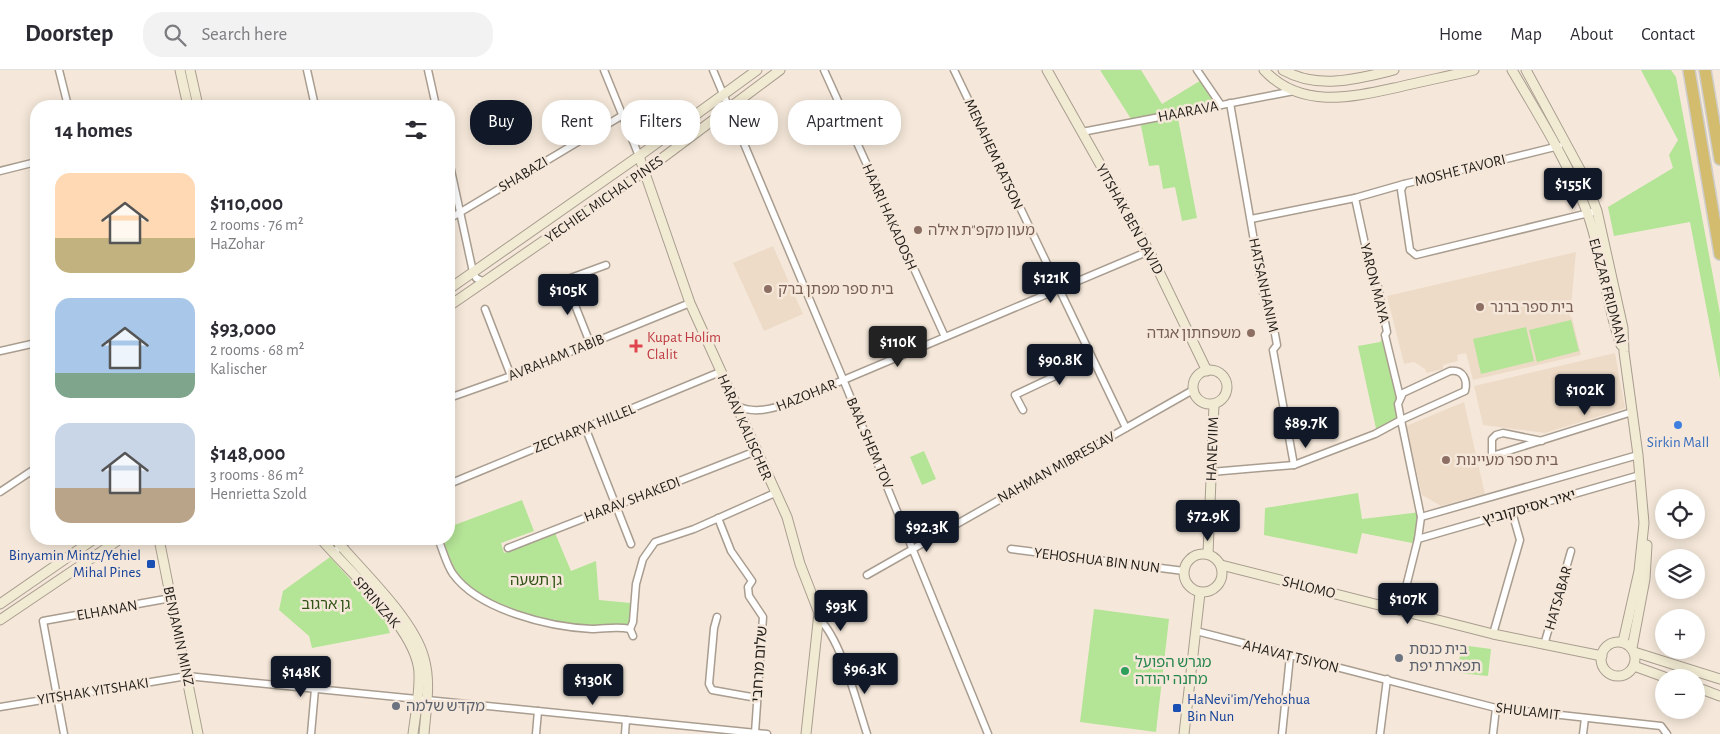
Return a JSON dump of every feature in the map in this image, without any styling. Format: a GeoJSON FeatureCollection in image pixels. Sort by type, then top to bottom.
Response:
{"type":"FeatureCollection","features":[{"type":"Feature","properties":{"kind":"highway"},"geometry":{"type":"LineString","coordinates":[[1681,70],[1692,90]]}},
{"type":"Feature","properties":{"kind":"highway"},"geometry":{"type":"LineString","coordinates":[[1689,70],[1720,254]]}},
{"type":"Feature","properties":{"kind":"highway"},"geometry":{"type":"LineString","coordinates":[[1705,70],[1720,159]]}},
{"type":"Feature","properties":{"kind":"street"},"geometry":{"type":"LineString","coordinates":[[59,70],[66,100]]}},
{"type":"Feature","properties":{"kind":"street"},"geometry":{"type":"LineString","coordinates":[[180,70],[187,100]]}},
{"type":"Feature","properties":{"kind":"street"},"geometry":{"type":"LineString","coordinates":[[190,70],[197,100]]}},
{"type":"Feature","properties":{"kind":"street"},"geometry":{"type":"LineString","coordinates":[[307,70],[314,100]]}},
{"type":"Feature","properties":{"kind":"street"},"geometry":{"type":"LineString","coordinates":[[428,70],[435,100]]}},
{"type":"Feature","properties":{"kind":"street"},"geometry":{"type":"LineString","coordinates":[[604,70],[621,110]]}},
{"type":"Feature","properties":{"kind":"street","name":"BAAL SHEM TOV"},"geometry":{"type":"LineString","coordinates":[[713,70],[726,100]]}},
{"type":"Feature","properties":{"kind":"street","name":"YECHIEL MICHAL PINES"},"geometry":{"type":"LineString","coordinates":[[455,285],[639,156],[756,70]]}},
{"type":"Feature","properties":{"kind":"street","name":"YECHIEL MICHAL PINES"},"geometry":{"type":"LineString","coordinates":[[740,100],[780,70]]}},
{"type":"Feature","properties":{"kind":"street","name":"HAARI HAKADOSH"},"geometry":{"type":"LineString","coordinates":[[824,70],[944,337]]}},
{"type":"Feature","properties":{"kind":"street","name":"MENAHEM RATSON"},"geometry":{"type":"LineString","coordinates":[[954,70],[1057,289],[1126,428]]}},
{"type":"Feature","properties":{"kind":"street","name":"YITSHAK BEN DAVID"},"geometry":{"type":"LineString","coordinates":[[1047,70],[1149,251],[1207,371]]}},
{"type":"Feature","properties":{"kind":"street"},"geometry":{"type":"LineString","coordinates":[[1197,70],[1221,105]]}},
{"type":"Feature","properties":{"kind":"street"},"geometry":{"type":"LineString","coordinates":[[1264,70],[1270,77],[1294,91],[1320,98],[1350,98],[1474,70]]}},
{"type":"Feature","properties":{"kind":"street"},"geometry":{"type":"LineString","coordinates":[[1283,70],[1297,78],[1347,81],[1394,70]]}},
{"type":"Feature","properties":{"kind":"street","name":"ELAZAR FRIDMAN"},"geometry":{"type":"LineString","coordinates":[[1512,70],[1573,179],[1588,214],[1614,326],[1624,352]]}},
{"type":"Feature","properties":{"kind":"street","name":"ELAZAR FRIDMAN"},"geometry":{"type":"LineString","coordinates":[[1526,70],[1584,177],[1597,211],[1623,328],[1624,352],[1638,455],[1644,523],[1639,571],[1623,642]]}},
{"type":"Feature","properties":{"kind":"street"},"geometry":{"type":"LineString","coordinates":[[1532,70],[1532,82]]}},
{"type":"Feature","properties":{"kind":"street","name":"HAARAVA"},"geometry":{"type":"LineString","coordinates":[[1082,132],[1294,91]]}},
{"type":"Feature","properties":{"kind":"street","name":"HATSANHANIM"},"geometry":{"type":"LineString","coordinates":[[1230,103],[1264,298],[1269,302],[1277,345],[1273,350],[1294,465]]}},
{"type":"Feature","properties":{"kind":"street","name":"SHABAZI"},"geometry":{"type":"LineString","coordinates":[[455,214],[621,116]]}},
{"type":"Feature","properties":{"kind":"street","name":"YECHIEL MICHAL PINES"},"geometry":{"type":"LineString","coordinates":[[455,302],[645,171],[710,122]]}},
{"type":"Feature","properties":{"kind":"street","name":"MOSHE TAVORI"},"geometry":{"type":"LineString","coordinates":[[1566,144],[1404,184],[1402,190],[1410,250],[1416,255],[1597,211]]}},
{"type":"Feature","properties":{"kind":"street"},"geometry":{"type":"LineString","coordinates":[[635,145],[639,156]]}},
{"type":"Feature","properties":{"kind":"street","name":"BAAL SHEM TOV"},"geometry":{"type":"LineString","coordinates":[[745,145],[844,379],[988,734]]}},
{"type":"Feature","properties":{"kind":"street","name":"HARAV KALISCHER"},"geometry":{"type":"LineString","coordinates":[[639,156],[690,303],[787,517],[800,564],[819,615]]}},
{"type":"Feature","properties":{"kind":"street"},"geometry":{"type":"LineString","coordinates":[[0,171],[30,164]]}},
{"type":"Feature","properties":{"kind":"street"},"geometry":{"type":"LineString","coordinates":[[1250,219],[1355,198],[1404,184]]}},
{"type":"Feature","properties":{"kind":"street"},"geometry":{"type":"LineString","coordinates":[[455,188],[473,272],[476,278],[484,282]]}},
{"type":"Feature","properties":{"kind":"street","name":"YARON MAYA"},"geometry":{"type":"LineString","coordinates":[[1355,198],[1374,281],[1378,287],[1387,332],[1385,335],[1400,397],[1401,420],[1421,517],[1418,539],[1400,610]]}},
{"type":"Feature","properties":{"kind":"street","name":"HAZOHAR"},"geometry":{"type":"LineString","coordinates":[[737,406],[745,410],[770,410],[1149,251]]}},
{"type":"Feature","properties":{"kind":"street"},"geometry":{"type":"LineString","coordinates":[[590,343],[565,280],[606,265]]}},
{"type":"Feature","properties":{"kind":"street","name":"AVRAHAM TABIB"},"geometry":{"type":"LineString","coordinates":[[455,396],[510,376],[690,303]]}},
{"type":"Feature","properties":{"kind":"street"},"geometry":{"type":"LineString","coordinates":[[485,308],[510,376]]}},
{"type":"Feature","properties":{"kind":"street"},"geometry":{"type":"LineString","coordinates":[[0,351],[30,344]]}},
{"type":"Feature","properties":{"kind":"street"},"geometry":{"type":"LineString","coordinates":[[1023,410],[1016,395],[1092,359]]}},
{"type":"Feature","properties":{"kind":"street"},"geometry":{"type":"LineString","coordinates":[[1207,371],[1221,375],[1226,385],[1223,397],[1214,404],[1203,403],[1198,400],[1193,390],[1197,376],[1207,371]]}},
{"type":"Feature","properties":{"kind":"street"},"geometry":{"type":"LineString","coordinates":[[1211,472],[1294,465],[1375,434],[1401,420],[1460,395],[1465,391],[1466,380],[1459,371],[1450,371],[1408,389],[1400,397]]}},
{"type":"Feature","properties":{"kind":"street","name":"ZECHARYA HILLEL"},"geometry":{"type":"LineString","coordinates":[[455,482],[720,372]]}},
{"type":"Feature","properties":{"kind":"street","name":"NAHMAN MIBRESLAV"},"geometry":{"type":"LineString","coordinates":[[867,575],[913,547],[1193,390]]}},
{"type":"Feature","properties":{"kind":"street","name":"HANEVIIM"},"geometry":{"type":"LineString","coordinates":[[1208,554],[1214,404]]}},
{"type":"Feature","properties":{"kind":"street"},"geometry":{"type":"LineString","coordinates":[[1542,441],[1503,434],[1496,435],[1492,439],[1492,456],[1534,444],[1632,412]]}},
{"type":"Feature","properties":{"kind":"street"},"geometry":{"type":"LineString","coordinates":[[585,428],[631,544]]}},
{"type":"Feature","properties":{"kind":"street","name":"HARAV SHAKEDI"},"geometry":{"type":"LineString","coordinates":[[508,548],[756,451]]}},
{"type":"Feature","properties":{"kind":"street"},"geometry":{"type":"LineString","coordinates":[[1421,517],[1638,455]]}},
{"type":"Feature","properties":{"kind":"street"},"geometry":{"type":"LineString","coordinates":[[0,492],[30,472]]}},
{"type":"Feature","properties":{"kind":"street","name":"יאיר אסיסקוביץ"},"geometry":{"type":"LineString","coordinates":[[1418,539],[1640,475]]}},
{"type":"Feature","properties":{"kind":"street","name":"ELAZAR FRIDMAN"},"geometry":{"type":"LineString","coordinates":[[1633,650],[1645,579],[1649,523],[1642,490]]}},
{"type":"Feature","properties":{"kind":"street"},"geometry":{"type":"LineString","coordinates":[[633,636],[630,629],[633,622],[636,584],[644,559],[655,542],[718,518],[775,493]]}},
{"type":"Feature","properties":{"kind":"street"},"geometry":{"type":"LineString","coordinates":[[1493,634],[1520,540],[1512,512]]}},
{"type":"Feature","properties":{"kind":"street","name":"שלום מרחבי"},"geometry":{"type":"LineString","coordinates":[[718,518],[731,551],[752,581],[748,587],[749,596],[762,617],[755,733]]}},
{"type":"Feature","properties":{"kind":"street"},"geometry":{"type":"LineString","coordinates":[[0,604],[85,545]]}},
{"type":"Feature","properties":{"kind":"street"},"geometry":{"type":"LineString","coordinates":[[0,620],[111,545]]}},
{"type":"Feature","properties":{"kind":"street","name":"BENJAMIN MINZ"},"geometry":{"type":"LineString","coordinates":[[160,545],[198,734]]}},
{"type":"Feature","properties":{"kind":"street","name":"SPRINZAK"},"geometry":{"type":"LineString","coordinates":[[326,545],[400,626],[419,666],[413,734]]}},
{"type":"Feature","properties":{"kind":"street"},"geometry":{"type":"LineString","coordinates":[[333,553],[337,545]]}},
{"type":"Feature","properties":{"kind":"street","name":"SPRINZAK"},"geometry":{"type":"LineString","coordinates":[[341,545],[407,623],[424,656],[427,669],[424,734]]}},
{"type":"Feature","properties":{"kind":"street"},"geometry":{"type":"LineString","coordinates":[[441,545],[453,573],[465,586],[501,610],[551,623],[592,629],[612,627],[630,629]]}},
{"type":"Feature","properties":{"kind":"street","name":"YEHOSHUA BIN NUN"},"geometry":{"type":"LineString","coordinates":[[1011,549],[1184,571]]}},
{"type":"Feature","properties":{"kind":"street","name":"HATSABAR"},"geometry":{"type":"LineString","coordinates":[[1544,645],[1571,551]]}},
{"type":"Feature","properties":{"kind":"street"},"geometry":{"type":"LineString","coordinates":[[1201,554],[1208,554],[1218,560],[1221,565],[1223,576],[1218,586],[1208,592],[1200,593],[1186,583],[1184,571],[1189,559],[1201,554]]}},
{"type":"Feature","properties":{"kind":"street","name":"SHLOMO"},"geometry":{"type":"LineString","coordinates":[[1221,565],[1493,634],[1602,656]]}},
{"type":"Feature","properties":{"kind":"street"},"geometry":{"type":"LineString","coordinates":[[1184,734],[1200,593]]}},
{"type":"Feature","properties":{"kind":"street","name":"ELHANAN"},"geometry":{"type":"LineString","coordinates":[[58,697],[43,621],[171,598]]}},
{"type":"Feature","properties":{"kind":"street"},"geometry":{"type":"LineString","coordinates":[[819,615],[826,624],[843,662],[867,734]]}},
{"type":"Feature","properties":{"kind":"street"},"geometry":{"type":"LineString","coordinates":[[806,734],[819,615]]}},
{"type":"Feature","properties":{"kind":"street"},"geometry":{"type":"LineString","coordinates":[[717,617],[714,628],[708,684],[712,690],[756,698]]}},
{"type":"Feature","properties":{"kind":"street","name":"AHAVAT TSIYON"},"geometry":{"type":"LineString","coordinates":[[1196,631],[1387,679]]}},
{"type":"Feature","properties":{"kind":"street"},"geometry":{"type":"LineString","coordinates":[[1634,666],[1622,676],[1611,674],[1603,667],[1602,656],[1607,646],[1623,642],[1633,650],[1720,679]]}},
{"type":"Feature","properties":{"kind":"street"},"geometry":{"type":"LineString","coordinates":[[1633,650],[1634,666]]}},
{"type":"Feature","properties":{"kind":"street"},"geometry":{"type":"LineString","coordinates":[[1282,734],[1290,656]]}},
{"type":"Feature","properties":{"kind":"street"},"geometry":{"type":"LineString","coordinates":[[1634,666],[1655,674]]}},
{"type":"Feature","properties":{"kind":"street","name":"YITSHAK YITSHAKI"},"geometry":{"type":"LineString","coordinates":[[0,707],[187,676],[767,734]]}},
{"type":"Feature","properties":{"kind":"street"},"geometry":{"type":"LineString","coordinates":[[1380,734],[1387,679]]}},
{"type":"Feature","properties":{"kind":"street","name":"SHULAMIT"},"geometry":{"type":"LineString","coordinates":[[1387,679],[1447,697],[1496,708],[1661,726],[1668,734]]}},
{"type":"Feature","properties":{"kind":"street"},"geometry":{"type":"LineString","coordinates":[[311,734],[315,689]]}},
{"type":"Feature","properties":{"kind":"street"},"geometry":{"type":"LineString","coordinates":[[1705,690],[1720,696]]}},
{"type":"Feature","properties":{"kind":"street"},"geometry":{"type":"LineString","coordinates":[[58,697],[64,734]]}},
{"type":"Feature","properties":{"kind":"street"},"geometry":{"type":"LineString","coordinates":[[1493,734],[1496,708]]}},
{"type":"Feature","properties":{"kind":"street"},"geometry":{"type":"LineString","coordinates":[[536,734],[538,712]]}},
{"type":"Feature","properties":{"kind":"street"},"geometry":{"type":"LineString","coordinates":[[1583,734],[1585,718]]}},
{"type":"Feature","properties":{"kind":"street"},"geometry":{"type":"LineString","coordinates":[[625,734],[626,720]]}},
{"type":"Feature","properties":{"kind":"shaded area","name":"בית ספר מפתן ברק"},"geometry":{"type":"Polygon","coordinates":[[[773,246],[803,314],[764,331],[733,263],[773,246]]]}},
{"type":"Feature","properties":{"kind":"shaded area","name":"בית ספר ברנר"},"geometry":{"type":"Polygon","coordinates":[[[1576,252],[1570,317],[1572,317],[1581,355],[1473,380],[1466,353],[1457,355],[1458,361],[1443,365],[1443,369],[1426,373],[1425,369],[1414,362],[1404,364],[1387,296],[1576,252]]]}},
{"type":"Feature","properties":{"kind":"shaded area"},"geometry":{"type":"Polygon","coordinates":[[[1615,353],[1625,408],[1545,433],[1483,425],[1474,386],[1615,353]]]}},
{"type":"Feature","properties":{"kind":"shaded area","name":"בית ספר מעיינות"},"geometry":{"type":"Polygon","coordinates":[[[1464,402],[1485,494],[1441,506],[1422,495],[1406,426],[1464,402]]]}},
{"type":"Feature","properties":{"kind":"green space"},"geometry":{"type":"Polygon","coordinates":[[[1100,70],[1141,70],[1162,104],[1203,79],[1221,105],[1177,113],[1197,218],[1182,221],[1175,187],[1163,189],[1159,165],[1149,166],[1140,121],[1133,122],[1100,70]]]}},
{"type":"Feature","properties":{"kind":"green space"},"geometry":{"type":"Polygon","coordinates":[[[1641,70],[1671,70],[1676,77],[1720,314],[1720,379],[1690,222],[1614,236],[1608,207],[1673,168],[1669,155],[1678,140],[1641,70]]]}},
{"type":"Feature","properties":{"kind":"green space"},"geometry":{"type":"Polygon","coordinates":[[[1571,320],[1579,351],[1537,362],[1529,330],[1571,320]]]}},
{"type":"Feature","properties":{"kind":"green space"},"geometry":{"type":"Polygon","coordinates":[[[1526,327],[1534,361],[1481,374],[1473,339],[1526,327]]]}},
{"type":"Feature","properties":{"kind":"green space"},"geometry":{"type":"Polygon","coordinates":[[[1385,335],[1401,420],[1377,433],[1358,346],[1380,342],[1385,335]]]}},
{"type":"Feature","properties":{"kind":"green space"},"geometry":{"type":"Polygon","coordinates":[[[924,451],[936,479],[922,485],[910,457],[924,451]]]}},
{"type":"Feature","properties":{"kind":"green space"},"geometry":{"type":"Polygon","coordinates":[[[1358,493],[1362,519],[1421,512],[1417,544],[1362,533],[1357,554],[1264,535],[1265,508],[1358,493]]]}},
{"type":"Feature","properties":{"kind":"green space","name":"גן תשעה"},"geometry":{"type":"Polygon","coordinates":[[[522,500],[534,531],[501,543],[504,553],[555,533],[571,571],[596,561],[599,600],[631,603],[629,625],[574,624],[556,621],[518,612],[484,597],[458,574],[451,561],[445,545],[455,545],[455,525],[522,500]]]}},
{"type":"Feature","properties":{"kind":"green space","name":"גן ארגוב"},"geometry":{"type":"Polygon","coordinates":[[[330,557],[384,617],[390,633],[312,648],[309,636],[279,610],[283,591],[330,557]]]}},
{"type":"Feature","properties":{"kind":"green space","name":"מגרש הפועל מחנה יהודה"},"geometry":{"type":"Polygon","coordinates":[[[1094,609],[1169,619],[1156,732],[1080,722],[1094,609]]]}},
{"type":"Feature","properties":{"kind":"green space"},"geometry":{"type":"Polygon","coordinates":[[[1461,645],[1491,649],[1488,676],[1458,673],[1461,645]]]}},
{"type":"Feature","properties":{"kind":"place","name":"מעון מקפ\"ת אילה"},"geometry":{"type":"Point","coordinates":[918,230]}},
{"type":"Feature","properties":{"kind":"place","name":"בית ספר מפתן ברק"},"geometry":{"type":"Point","coordinates":[768,289]}},
{"type":"Feature","properties":{"kind":"place","name":"בית ספר ברנר"},"geometry":{"type":"Point","coordinates":[1480,307]}},
{"type":"Feature","properties":{"kind":"place","name":"משפחתון אגדה"},"geometry":{"type":"Point","coordinates":[1251,333]}},
{"type":"Feature","properties":{"kind":"place","name":"Kupat Holim Clalit"},"geometry":{"type":"Point","coordinates":[636,346]}},
{"type":"Feature","properties":{"kind":"place","name":"Sirkin Mall"},"geometry":{"type":"Point","coordinates":[1678,425]}},
{"type":"Feature","properties":{"kind":"place","name":"בית ספר מעיינות"},"geometry":{"type":"Point","coordinates":[1446,460]}},
{"type":"Feature","properties":{"kind":"place","name":"Binyamin Mintz/Yehiel Mihal Pines"},"geometry":{"type":"Point","coordinates":[151,564]}},
{"type":"Feature","properties":{"kind":"place","name":"בית כנסת תפארת יפת"},"geometry":{"type":"Point","coordinates":[1399,658]}},
{"type":"Feature","properties":{"kind":"place","name":"מגרש הפועל מחנה יהודה"},"geometry":{"type":"Point","coordinates":[1125,671]}},
{"type":"Feature","properties":{"kind":"place","name":"מקדש שלמה"},"geometry":{"type":"Point","coordinates":[396,706]}},
{"type":"Feature","properties":{"kind":"place","name":"HaNevi'im/Yehoshua Bin Nun"},"geometry":{"type":"Point","coordinates":[1177,708]}}]}
